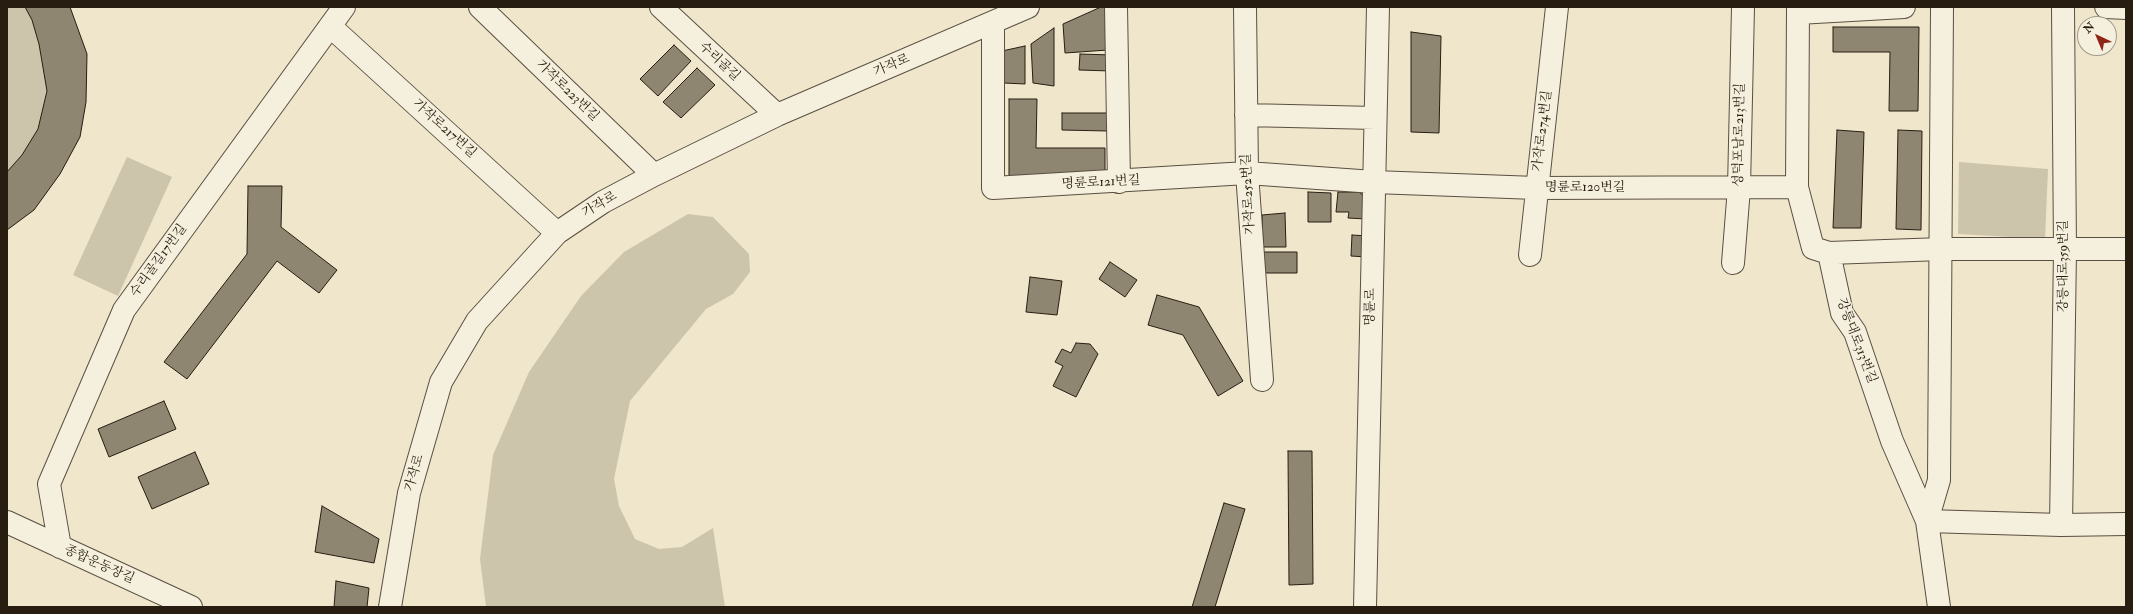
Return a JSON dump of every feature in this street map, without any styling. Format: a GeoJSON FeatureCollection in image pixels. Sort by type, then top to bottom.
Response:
{"type":"FeatureCollection","features":[{"type":"Feature","properties":{"kind":"street","name":"수리골길17번길"},"geometry":{"type":"LineString","coordinates":[[60,547],[49,484],[124,310],[344,7]]}},
{"type":"Feature","properties":{"kind":"street","name":"가작로223번길"},"geometry":{"type":"LineString","coordinates":[[480,7],[654,175]]}},
{"type":"Feature","properties":{"kind":"street","name":"수리골길"},"geometry":{"type":"LineString","coordinates":[[661,7],[777,115]]}},
{"type":"Feature","properties":{"kind":"street","name":"가작로"},"geometry":{"type":"LineString","coordinates":[[390,607],[409,493],[441,382],[477,321],[557,233],[603,202],[654,175],[777,115],[993,24],[1028,7]]}},
{"type":"Feature","properties":{"kind":"street"},"geometry":{"type":"LineString","coordinates":[[1116,7],[1119,182]]}},
{"type":"Feature","properties":{"kind":"street","name":"가작로252번길"},"geometry":{"type":"LineString","coordinates":[[1246,7],[1247,173],[1262,380]]}},
{"type":"Feature","properties":{"kind":"street","name":"명륜로"},"geometry":{"type":"LineString","coordinates":[[1365,607],[1378,7]]}},
{"type":"Feature","properties":{"kind":"street","name":"가작로274번길"},"geometry":{"type":"LineString","coordinates":[[1530,255],[1536,188],[1557,7]]}},
{"type":"Feature","properties":{"kind":"street","name":"성덕포남로213번길"},"geometry":{"type":"LineString","coordinates":[[1733,263],[1739,188],[1743,7]]}},
{"type":"Feature","properties":{"kind":"street"},"geometry":{"type":"LineString","coordinates":[[1904,7],[1798,10],[1797,187],[1812,248],[1829,253],[1942,249],[2126,249]]}},
{"type":"Feature","properties":{"kind":"street"},"geometry":{"type":"LineString","coordinates":[[1942,7],[1942,249],[1939,480],[1927,522],[2061,525],[2126,524]]}},
{"type":"Feature","properties":{"kind":"street","name":"강릉대로359번길"},"geometry":{"type":"LineString","coordinates":[[2061,525],[2065,250],[2063,7]]}},
{"type":"Feature","properties":{"kind":"street"},"geometry":{"type":"LineString","coordinates":[[2106,7],[2126,8]]}},
{"type":"Feature","properties":{"kind":"street","name":"명륜로121번길"},"geometry":{"type":"LineString","coordinates":[[993,24],[993,188],[1119,182],[1247,173],[1374,182]]}},
{"type":"Feature","properties":{"kind":"street","name":"가작로217번길"},"geometry":{"type":"LineString","coordinates":[[330,26],[557,233]]}},
{"type":"Feature","properties":{"kind":"street"},"geometry":{"type":"LineString","coordinates":[[1246,115],[1375,118]]}},
{"type":"Feature","properties":{"kind":"street","name":"명륜로120번길"},"geometry":{"type":"LineString","coordinates":[[1374,182],[1536,188],[1797,187]]}},
{"type":"Feature","properties":{"kind":"street","name":"강릉대로313번길"},"geometry":{"type":"LineString","coordinates":[[1829,253],[1842,313],[1855,332],[1892,441],[1927,522],[1939,607]]}},
{"type":"Feature","properties":{"kind":"street","name":"종합운동장길"},"geometry":{"type":"LineString","coordinates":[[7,522],[191,607]]}},
{"type":"Feature","properties":{"kind":"shaded area"},"geometry":{"type":"Polygon","coordinates":[[[7,7],[70,7],[87,54],[86,102],[80,137],[60,174],[34,210],[7,230],[7,7]]]}},
{"type":"Feature","properties":{"kind":"shaded area"},"geometry":{"type":"Polygon","coordinates":[[[127,157],[172,177],[118,296],[73,275],[127,157]]]}},
{"type":"Feature","properties":{"kind":"shaded area"},"geometry":{"type":"Polygon","coordinates":[[[1959,162],[2048,169],[2045,239],[1958,234],[1959,162]]]}},
{"type":"Feature","properties":{"kind":"shaded area"},"geometry":{"type":"Polygon","coordinates":[[[688,214],[713,217],[749,254],[750,272],[733,294],[706,309],[630,401],[614,479],[619,506],[635,539],[659,549],[682,547],[713,528],[725,607],[486,607],[480,559],[493,455],[529,372],[581,296],[624,252],[688,214]]]}},
{"type":"Feature","properties":{"kind":"building"},"geometry":{"type":"Polygon","coordinates":[[[25,7],[70,7],[87,54],[86,102],[80,137],[60,174],[34,210],[7,230],[7,172],[22,155],[38,129],[47,91],[39,44],[32,20],[25,7]]]}},
{"type":"Feature","properties":{"kind":"building"},"geometry":{"type":"Polygon","coordinates":[[[1101,7],[1107,7],[1108,50],[1065,53],[1063,24],[1101,7]]]}},
{"type":"Feature","properties":{"kind":"building"},"geometry":{"type":"Polygon","coordinates":[[[1833,27],[1919,27],[1918,111],[1889,111],[1890,52],[1833,52],[1833,27]]]}},
{"type":"Feature","properties":{"kind":"building"},"geometry":{"type":"Polygon","coordinates":[[[1054,28],[1054,86],[1033,83],[1031,44],[1054,28]]]}},
{"type":"Feature","properties":{"kind":"building"},"geometry":{"type":"Polygon","coordinates":[[[1411,32],[1441,36],[1439,133],[1411,132],[1411,32]]]}},
{"type":"Feature","properties":{"kind":"building"},"geometry":{"type":"Polygon","coordinates":[[[674,45],[691,61],[658,96],[640,79],[674,45]]]}},
{"type":"Feature","properties":{"kind":"building"},"geometry":{"type":"Polygon","coordinates":[[[1025,46],[1025,84],[1004,83],[1002,51],[1025,46]]]}},
{"type":"Feature","properties":{"kind":"building"},"geometry":{"type":"Polygon","coordinates":[[[1080,54],[1112,55],[1111,71],[1079,70],[1080,54]]]}},
{"type":"Feature","properties":{"kind":"building"},"geometry":{"type":"Polygon","coordinates":[[[697,68],[715,85],[681,118],[663,102],[697,68]]]}},
{"type":"Feature","properties":{"kind":"building"},"geometry":{"type":"Polygon","coordinates":[[[1009,99],[1037,99],[1036,148],[1105,148],[1105,179],[1009,179],[1009,99]]]}},
{"type":"Feature","properties":{"kind":"building"},"geometry":{"type":"Polygon","coordinates":[[[1062,113],[1107,113],[1108,131],[1062,130],[1062,113]]]}},
{"type":"Feature","properties":{"kind":"building"},"geometry":{"type":"Polygon","coordinates":[[[1837,130],[1864,132],[1861,228],[1833,228],[1837,130]]]}},
{"type":"Feature","properties":{"kind":"building"},"geometry":{"type":"Polygon","coordinates":[[[1898,130],[1922,131],[1921,230],[1896,229],[1898,130]]]}},
{"type":"Feature","properties":{"kind":"building"},"geometry":{"type":"Polygon","coordinates":[[[248,186],[282,186],[281,227],[337,270],[319,293],[277,261],[187,379],[164,362],[247,254],[248,186]]]}},
{"type":"Feature","properties":{"kind":"building"},"geometry":{"type":"Polygon","coordinates":[[[1308,192],[1331,193],[1331,222],[1308,222],[1308,192]]]}},
{"type":"Feature","properties":{"kind":"building"},"geometry":{"type":"Polygon","coordinates":[[[1338,192],[1359,192],[1368,199],[1366,219],[1348,218],[1349,212],[1336,212],[1338,192]]]}},
{"type":"Feature","properties":{"kind":"building"},"geometry":{"type":"Polygon","coordinates":[[[1285,213],[1286,247],[1263,247],[1262,215],[1285,213]]]}},
{"type":"Feature","properties":{"kind":"building"},"geometry":{"type":"Polygon","coordinates":[[[1352,235],[1368,236],[1367,257],[1351,256],[1352,235]]]}},
{"type":"Feature","properties":{"kind":"building"},"geometry":{"type":"Polygon","coordinates":[[[1260,252],[1297,252],[1297,273],[1261,273],[1260,252]]]}},
{"type":"Feature","properties":{"kind":"building"},"geometry":{"type":"Polygon","coordinates":[[[1110,262],[1137,280],[1125,297],[1099,279],[1110,262]]]}},
{"type":"Feature","properties":{"kind":"building"},"geometry":{"type":"Polygon","coordinates":[[[1030,277],[1062,281],[1057,315],[1026,312],[1030,277]]]}},
{"type":"Feature","properties":{"kind":"building"},"geometry":{"type":"Polygon","coordinates":[[[1157,295],[1199,307],[1243,381],[1218,396],[1183,335],[1148,325],[1157,295]]]}},
{"type":"Feature","properties":{"kind":"building"},"geometry":{"type":"Polygon","coordinates":[[[1076,343],[1090,344],[1098,354],[1076,397],[1053,386],[1063,366],[1055,362],[1062,349],[1071,353],[1076,343]]]}},
{"type":"Feature","properties":{"kind":"building"},"geometry":{"type":"Polygon","coordinates":[[[164,401],[176,429],[109,457],[98,429],[164,401]]]}},
{"type":"Feature","properties":{"kind":"building"},"geometry":{"type":"Polygon","coordinates":[[[1288,451],[1312,451],[1313,584],[1289,585],[1288,451]]]}},
{"type":"Feature","properties":{"kind":"building"},"geometry":{"type":"Polygon","coordinates":[[[195,452],[209,484],[152,509],[138,477],[195,452]]]}},
{"type":"Feature","properties":{"kind":"building"},"geometry":{"type":"Polygon","coordinates":[[[1224,503],[1245,509],[1215,607],[1192,607],[1224,503]]]}},
{"type":"Feature","properties":{"kind":"building"},"geometry":{"type":"Polygon","coordinates":[[[322,506],[379,539],[374,563],[315,552],[322,506]]]}},
{"type":"Feature","properties":{"kind":"building"},"geometry":{"type":"Polygon","coordinates":[[[336,581],[369,588],[367,607],[334,607],[336,581]]]}}]}
